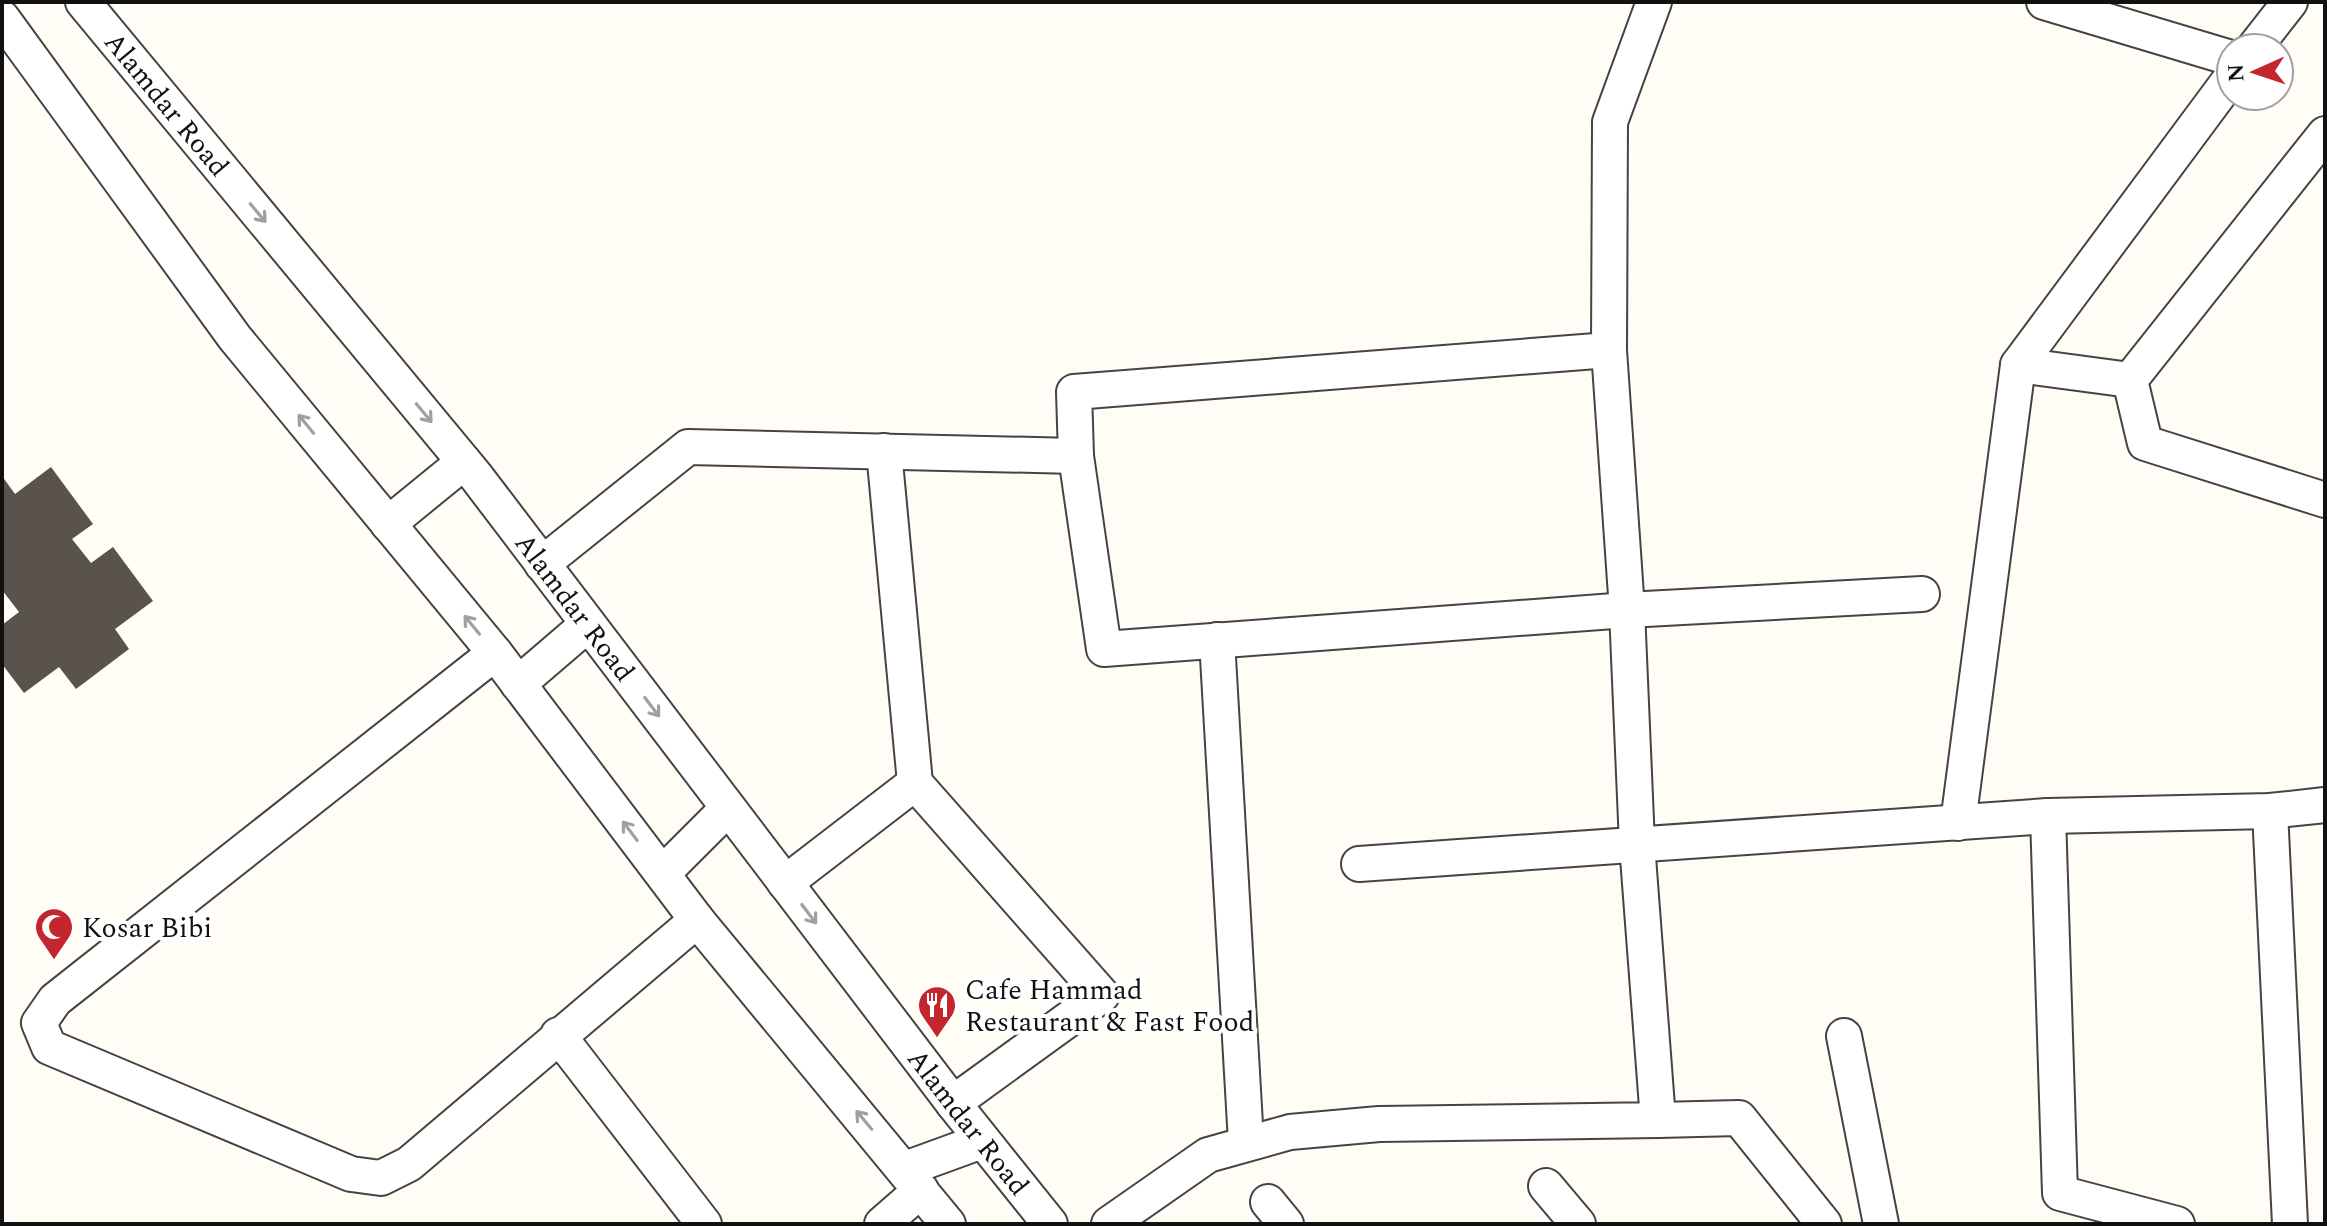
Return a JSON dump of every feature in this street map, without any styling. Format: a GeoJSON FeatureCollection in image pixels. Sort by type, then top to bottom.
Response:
{"type":"FeatureCollection","features":[{"type":"Feature","properties":{"kind":"street","name":"Alamdar Road"},"geometry":{"type":"LineString","coordinates":[[83,2],[464,462],[982,1141],[1050,1224]]}},
{"type":"Feature","properties":{"kind":"street"},"geometry":{"type":"LineString","coordinates":[[1654,2],[1610,122],[1609,350],[1627,610],[1637,844],[1658,1120]]}},
{"type":"Feature","properties":{"kind":"street"},"geometry":{"type":"LineString","coordinates":[[2044,2],[2215,53]]}},
{"type":"Feature","properties":{"kind":"street"},"geometry":{"type":"LineString","coordinates":[[2267,32],[2290,2]]}},
{"type":"Feature","properties":{"kind":"street"},"geometry":{"type":"LineString","coordinates":[[2,18],[235,338],[495,653],[697,920],[948,1224]]}},
{"type":"Feature","properties":{"kind":"street"},"geometry":{"type":"LineString","coordinates":[[1958,823],[2018,365],[2215,100]]}},
{"type":"Feature","properties":{"kind":"street"},"geometry":{"type":"LineString","coordinates":[[2130,380],[2325,134]]}},
{"type":"Feature","properties":{"kind":"street"},"geometry":{"type":"LineString","coordinates":[[1609,350],[1074,392],[1076,456],[1104,649],[1627,610],[1922,594]]}},
{"type":"Feature","properties":{"kind":"street"},"geometry":{"type":"LineString","coordinates":[[2018,365],[2130,380]]}},
{"type":"Feature","properties":{"kind":"street"},"geometry":{"type":"LineString","coordinates":[[2130,380],[2145,443],[2325,500]]}},
{"type":"Feature","properties":{"kind":"street"},"geometry":{"type":"LineString","coordinates":[[542,564],[688,447],[1076,456]]}},
{"type":"Feature","properties":{"kind":"street"},"geometry":{"type":"LineString","coordinates":[[884,451],[915,783],[1102,995],[953,1103]]}},
{"type":"Feature","properties":{"kind":"street"},"geometry":{"type":"LineString","coordinates":[[388,524],[464,462]]}},
{"type":"Feature","properties":{"kind":"street"},"geometry":{"type":"LineString","coordinates":[[518,684],[588,624]]}},
{"type":"Feature","properties":{"kind":"street"},"geometry":{"type":"LineString","coordinates":[[1217,640],[1246,1142]]}},
{"type":"Feature","properties":{"kind":"street"},"geometry":{"type":"LineString","coordinates":[[495,653],[55,1000],[39,1023],[49,1047],[351,1174],[381,1178],[409,1164],[697,920]]}},
{"type":"Feature","properties":{"kind":"street"},"geometry":{"type":"LineString","coordinates":[[785,883],[915,783]]}},
{"type":"Feature","properties":{"kind":"street"},"geometry":{"type":"LineString","coordinates":[[1359,864],[2048,816],[2270,811],[2325,805]]}},
{"type":"Feature","properties":{"kind":"street"},"geometry":{"type":"LineString","coordinates":[[663,873],[728,808]]}},
{"type":"Feature","properties":{"kind":"street"},"geometry":{"type":"LineString","coordinates":[[2270,811],[2290,1224]]}},
{"type":"Feature","properties":{"kind":"street"},"geometry":{"type":"LineString","coordinates":[[2048,816],[2060,1193],[2177,1224]]}},
{"type":"Feature","properties":{"kind":"street"},"geometry":{"type":"LineString","coordinates":[[558,1035],[704,1224]]}},
{"type":"Feature","properties":{"kind":"street"},"geometry":{"type":"LineString","coordinates":[[1844,1036],[1881,1224]]}},
{"type":"Feature","properties":{"kind":"street"},"geometry":{"type":"LineString","coordinates":[[1109,1224],[1208,1155],[1290,1132],[1379,1124],[1739,1118],[1824,1224]]}},
{"type":"Feature","properties":{"kind":"street"},"geometry":{"type":"LineString","coordinates":[[882,1224],[913,1180],[982,1141]]}},
{"type":"Feature","properties":{"kind":"street"},"geometry":{"type":"LineString","coordinates":[[1546,1186],[1578,1224]]}},
{"type":"Feature","properties":{"kind":"building"},"geometry":{"type":"Polygon","coordinates":[[[51,467],[93,524],[72,539],[91,563],[113,547],[153,601],[115,629],[129,649],[76,689],[59,667],[24,693],[2,664],[2,625],[19,612],[2,590],[2,476],[15,494],[51,467]]]}},
{"type":"Feature","properties":{"kind":"place","name":"Kosar Bibi"},"geometry":{"type":"Point","coordinates":[54,961]}},
{"type":"Feature","properties":{"kind":"place","name":"Cafe Hammad Restaurant & Fast Food"},"geometry":{"type":"Point","coordinates":[937,1039]}}]}
